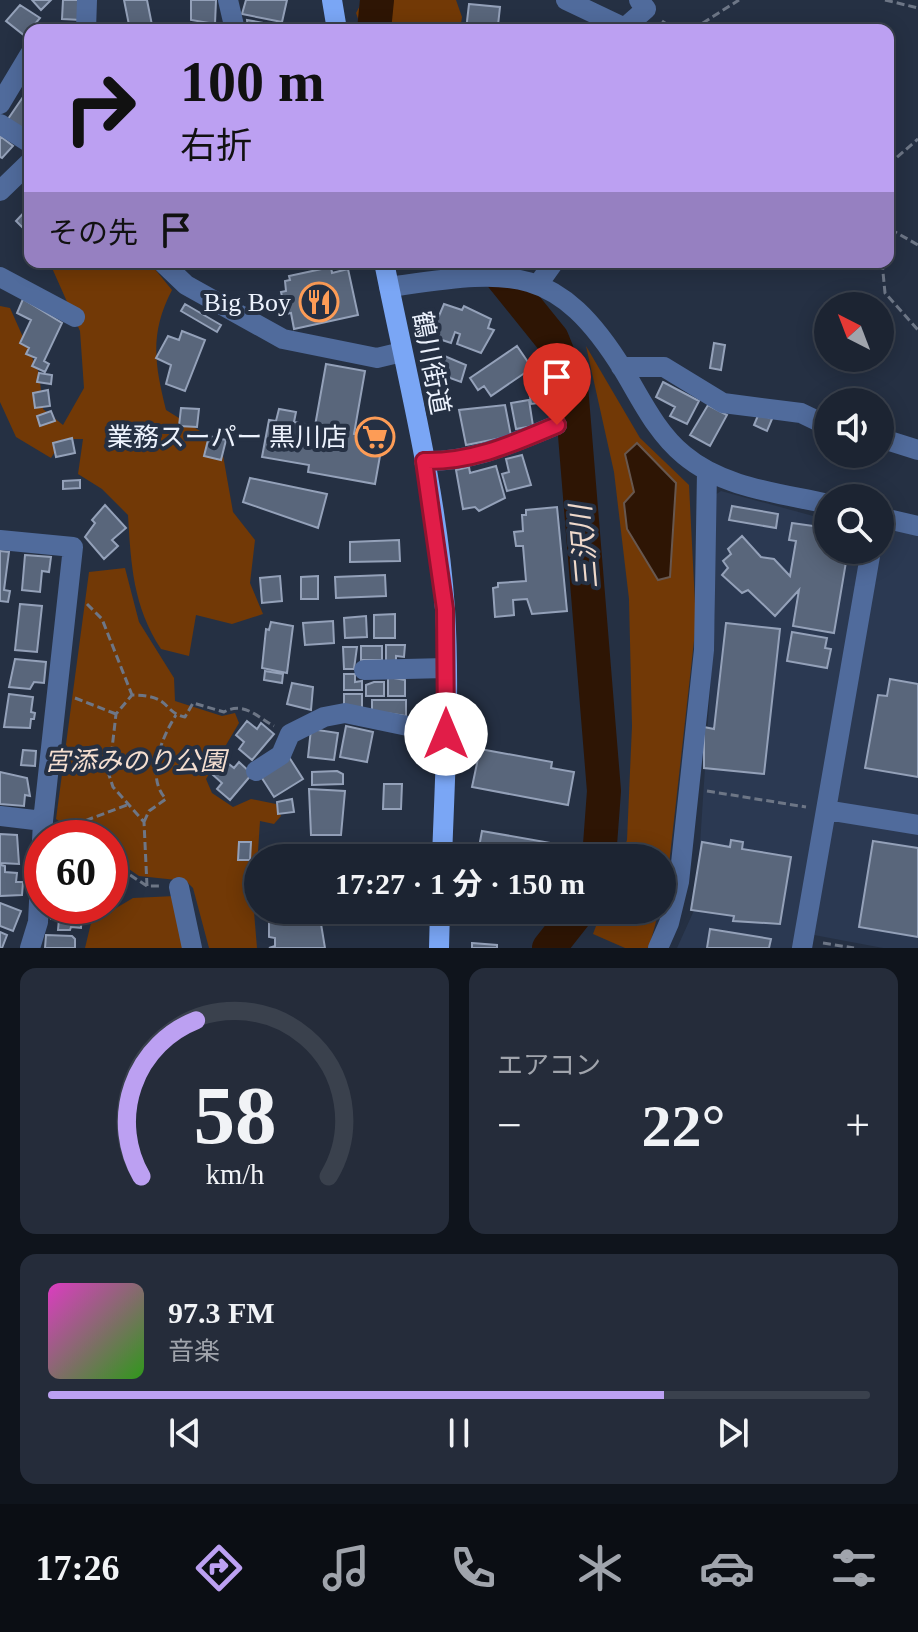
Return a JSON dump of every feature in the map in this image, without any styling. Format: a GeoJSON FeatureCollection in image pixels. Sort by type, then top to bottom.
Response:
{"type":"FeatureCollection","features":[{"type":"Feature","properties":{"kind":"main road"},"geometry":{"type":"LineString","coordinates":[[332,0],[336,24]]}},
{"type":"Feature","properties":{"kind":"main road","name":"鶴川街道"},"geometry":{"type":"LineString","coordinates":[[385,268],[424,461],[441,578],[446,668],[442,844]]}},
{"type":"Feature","properties":{"kind":"main road"},"geometry":{"type":"LineString","coordinates":[[439,948],[440,924]]}},
{"type":"Feature","properties":{"kind":"street"},"geometry":{"type":"LineString","coordinates":[[86,24],[87,0]]}},
{"type":"Feature","properties":{"kind":"street"},"geometry":{"type":"LineString","coordinates":[[228,0],[234,24]]}},
{"type":"Feature","properties":{"kind":"street"},"geometry":{"type":"LineString","coordinates":[[566,0],[613,24]]}},
{"type":"Feature","properties":{"kind":"street"},"geometry":{"type":"LineString","coordinates":[[628,24],[648,3]]}},
{"type":"Feature","properties":{"kind":"street"},"geometry":{"type":"LineString","coordinates":[[0,104],[24,64]]}},
{"type":"Feature","properties":{"kind":"street"},"geometry":{"type":"LineString","coordinates":[[0,124],[24,139]]}},
{"type":"Feature","properties":{"kind":"street"},"geometry":{"type":"LineString","coordinates":[[0,191],[24,168]]}},
{"type":"Feature","properties":{"kind":"street"},"geometry":{"type":"LineString","coordinates":[[168,268],[186,285],[283,339],[377,358],[402,352]]}},
{"type":"Feature","properties":{"kind":"street"},"geometry":{"type":"LineString","coordinates":[[535,282],[548,268]]}},
{"type":"Feature","properties":{"kind":"street"},"geometry":{"type":"LineString","coordinates":[[389,287],[475,275],[535,282],[570,303],[589,320],[657,426],[686,457],[707,471],[733,482],[814,501]]}},
{"type":"Feature","properties":{"kind":"street"},"geometry":{"type":"LineString","coordinates":[[0,277],[75,317]]}},
{"type":"Feature","properties":{"kind":"street"},"geometry":{"type":"LineString","coordinates":[[621,367],[664,367],[723,403],[801,413],[814,419]]}},
{"type":"Feature","properties":{"kind":"street"},"geometry":{"type":"LineString","coordinates":[[424,461],[458,462],[488,454],[557,425]]}},
{"type":"Feature","properties":{"kind":"street"},"geometry":{"type":"LineString","coordinates":[[894,442],[918,450]]}},
{"type":"Feature","properties":{"kind":"street"},"geometry":{"type":"LineString","coordinates":[[658,948],[669,923],[679,882],[704,650],[707,471]]}},
{"type":"Feature","properties":{"kind":"street"},"geometry":{"type":"LineString","coordinates":[[894,520],[918,526]]}},
{"type":"Feature","properties":{"kind":"street"},"geometry":{"type":"LineString","coordinates":[[0,540],[73,547],[51,820]]}},
{"type":"Feature","properties":{"kind":"street"},"geometry":{"type":"LineString","coordinates":[[803,944],[869,564]]}},
{"type":"Feature","properties":{"kind":"street"},"geometry":{"type":"LineString","coordinates":[[364,670],[446,668]]}},
{"type":"Feature","properties":{"kind":"street"},"geometry":{"type":"LineString","coordinates":[[256,771],[281,755],[290,734],[304,724],[345,713],[446,734]]}},
{"type":"Feature","properties":{"kind":"street"},"geometry":{"type":"LineString","coordinates":[[826,810],[918,825]]}},
{"type":"Feature","properties":{"kind":"street"},"geometry":{"type":"LineString","coordinates":[[0,816],[24,821]]}},
{"type":"Feature","properties":{"kind":"street"},"geometry":{"type":"LineString","coordinates":[[179,887],[192,948]]}},
{"type":"Feature","properties":{"kind":"street"},"geometry":{"type":"LineString","coordinates":[[30,948],[37,924]]}},
{"type":"Feature","properties":{"kind":"path"},"geometry":{"type":"LineString","coordinates":[[701,24],[739,0]]}},
{"type":"Feature","properties":{"kind":"path"},"geometry":{"type":"LineString","coordinates":[[885,0],[918,8]]}},
{"type":"Feature","properties":{"kind":"path"},"geometry":{"type":"LineString","coordinates":[[894,160],[918,139]]}},
{"type":"Feature","properties":{"kind":"path"},"geometry":{"type":"LineString","coordinates":[[894,231],[918,245]]}},
{"type":"Feature","properties":{"kind":"path"},"geometry":{"type":"LineString","coordinates":[[883,268],[885,293],[918,330]]}},
{"type":"Feature","properties":{"kind":"path"},"geometry":{"type":"LineString","coordinates":[[78,599],[91,606],[102,619],[132,695]]}},
{"type":"Feature","properties":{"kind":"path"},"geometry":{"type":"LineString","coordinates":[[68,695],[116,714]]}},
{"type":"Feature","properties":{"kind":"path"},"geometry":{"type":"LineString","coordinates":[[132,695],[116,714],[109,775],[127,805],[144,822]]}},
{"type":"Feature","properties":{"kind":"path"},"geometry":{"type":"LineString","coordinates":[[132,695],[163,698],[177,715],[185,717],[193,703],[224,712],[232,707],[252,711],[290,734]]}},
{"type":"Feature","properties":{"kind":"path"},"geometry":{"type":"LineString","coordinates":[[147,886],[148,848],[144,822],[149,811],[166,799],[159,791],[156,774],[166,731],[177,715]]}},
{"type":"Feature","properties":{"kind":"path"},"geometry":{"type":"LineString","coordinates":[[688,788],[826,810]]}},
{"type":"Feature","properties":{"kind":"path"},"geometry":{"type":"LineString","coordinates":[[73,820],[127,805]]}},
{"type":"Feature","properties":{"kind":"path"},"geometry":{"type":"LineString","coordinates":[[128,874],[147,886],[179,887]]}},
{"type":"Feature","properties":{"kind":"path"},"geometry":{"type":"LineString","coordinates":[[803,944],[854,948]]}},
{"type":"Feature","properties":{"kind":"shaded area"},"geometry":{"type":"Polygon","coordinates":[[[637,443],[676,483],[670,577],[658,580],[627,529],[624,503],[634,492],[625,454],[637,443]]]}},
{"type":"Feature","properties":{"kind":"shaded area"},"geometry":{"type":"Polygon","coordinates":[[[721,491],[814,516],[814,564],[894,564],[894,530],[918,535],[918,948],[883,948],[798,932],[794,948],[677,948],[696,906],[715,614],[712,497],[721,491]]]}},
{"type":"Feature","properties":{"kind":"green space"},"geometry":{"type":"Polygon","coordinates":[[[363,0],[456,0],[462,17],[461,24],[360,24],[356,13],[363,0]]]}},
{"type":"Feature","properties":{"kind":"green space"},"geometry":{"type":"Polygon","coordinates":[[[52,268],[154,268],[172,290],[160,321],[156,350],[166,410],[221,444],[233,512],[255,540],[250,583],[263,614],[232,624],[196,615],[189,656],[161,649],[144,617],[135,585],[128,515],[102,489],[78,474],[83,439],[63,439],[51,458],[16,437],[0,402],[0,306],[10,308],[39,373],[43,409],[63,425],[84,388],[80,331],[52,268]]]}},
{"type":"Feature","properties":{"kind":"green space"},"geometry":{"type":"Polygon","coordinates":[[[586,346],[640,438],[689,485],[696,623],[671,844],[625,844],[632,726],[629,599],[614,472],[586,346]]]}},
{"type":"Feature","properties":{"kind":"green space","name":"宮添みのり公園"},"geometry":{"type":"Polygon","coordinates":[[[125,568],[139,622],[174,678],[175,701],[222,716],[235,713],[239,723],[206,779],[212,793],[233,807],[251,799],[276,804],[281,816],[274,824],[260,821],[258,844],[244,844],[244,924],[255,924],[257,948],[209,948],[193,888],[186,881],[139,876],[128,868],[128,820],[56,819],[89,572],[125,568]]]}},
{"type":"Feature","properties":{"kind":"green space"},"geometry":{"type":"Polygon","coordinates":[[[175,896],[185,948],[85,948],[91,924],[128,924],[128,901],[133,898],[175,896]]]}},
{"type":"Feature","properties":{"kind":"green space"},"geometry":{"type":"Polygon","coordinates":[[[597,924],[655,924],[649,948],[625,948],[593,934],[597,924]]]}},
{"type":"Feature","properties":{"kind":"building"},"geometry":{"type":"Polygon","coordinates":[[[32,0],[51,0],[41,10],[32,0]]]}},
{"type":"Feature","properties":{"kind":"building"},"geometry":{"type":"Polygon","coordinates":[[[63,0],[82,0],[81,20],[62,19],[63,0]]]}},
{"type":"Feature","properties":{"kind":"building"},"geometry":{"type":"Polygon","coordinates":[[[124,0],[147,0],[152,24],[129,24],[124,0]]]}},
{"type":"Feature","properties":{"kind":"building"},"geometry":{"type":"Polygon","coordinates":[[[191,0],[216,0],[215,24],[191,20],[191,0]]]}},
{"type":"Feature","properties":{"kind":"building"},"geometry":{"type":"Polygon","coordinates":[[[246,0],[287,0],[282,22],[242,14],[246,0]]]}},
{"type":"Feature","properties":{"kind":"building"},"geometry":{"type":"Polygon","coordinates":[[[469,4],[500,7],[498,24],[467,24],[469,4]]]}},
{"type":"Feature","properties":{"kind":"building"},"geometry":{"type":"Polygon","coordinates":[[[20,5],[40,18],[35,24],[24,24],[24,35],[6,21],[20,5]]]}},
{"type":"Feature","properties":{"kind":"building"},"geometry":{"type":"Polygon","coordinates":[[[247,20],[269,24],[247,24],[247,20]]]}},
{"type":"Feature","properties":{"kind":"building"},"geometry":{"type":"Polygon","coordinates":[[[24,95],[24,130],[8,119],[24,95]]]}},
{"type":"Feature","properties":{"kind":"building"},"geometry":{"type":"Polygon","coordinates":[[[0,136],[13,146],[2,158],[0,157],[0,136]]]}},
{"type":"Feature","properties":{"kind":"building"},"geometry":{"type":"Polygon","coordinates":[[[24,212],[24,229],[16,221],[24,212]]]}},
{"type":"Feature","properties":{"kind":"building","name":"Big Boy"},"geometry":{"type":"Polygon","coordinates":[[[326,268],[331,268],[332,273],[348,269],[358,315],[294,329],[291,313],[286,314],[281,292],[286,291],[285,281],[290,280],[289,276],[326,268]]]}},
{"type":"Feature","properties":{"kind":"building"},"geometry":{"type":"Polygon","coordinates":[[[23,299],[62,323],[44,361],[49,364],[45,372],[32,366],[36,358],[26,354],[29,348],[20,343],[31,320],[17,313],[23,299]]]}},
{"type":"Feature","properties":{"kind":"building"},"geometry":{"type":"Polygon","coordinates":[[[185,304],[221,325],[217,332],[181,311],[185,304]]]}},
{"type":"Feature","properties":{"kind":"building"},"geometry":{"type":"Polygon","coordinates":[[[444,304],[462,310],[464,306],[491,319],[488,328],[494,330],[481,353],[457,344],[460,334],[455,332],[451,343],[433,337],[444,304]]]}},
{"type":"Feature","properties":{"kind":"building"},"geometry":{"type":"Polygon","coordinates":[[[182,331],[205,340],[185,391],[166,384],[171,365],[156,358],[168,336],[179,340],[182,331]]]}},
{"type":"Feature","properties":{"kind":"building"},"geometry":{"type":"Polygon","coordinates":[[[714,343],[725,345],[721,370],[710,368],[714,343]]]}},
{"type":"Feature","properties":{"kind":"building"},"geometry":{"type":"Polygon","coordinates":[[[517,346],[532,368],[491,396],[484,386],[478,390],[470,378],[517,346]]]}},
{"type":"Feature","properties":{"kind":"building"},"geometry":{"type":"Polygon","coordinates":[[[442,355],[466,365],[461,382],[436,373],[442,355]]]}},
{"type":"Feature","properties":{"kind":"building"},"geometry":{"type":"Polygon","coordinates":[[[326,364],[365,371],[354,434],[383,439],[375,484],[308,472],[309,465],[262,457],[269,420],[276,421],[279,409],[296,412],[294,422],[315,426],[326,364]]]}},
{"type":"Feature","properties":{"kind":"building"},"geometry":{"type":"Polygon","coordinates":[[[534,367],[542,367],[548,402],[531,404],[529,390],[534,367]]]}},
{"type":"Feature","properties":{"kind":"building"},"geometry":{"type":"Polygon","coordinates":[[[39,373],[52,375],[51,384],[37,382],[39,373]]]}},
{"type":"Feature","properties":{"kind":"building"},"geometry":{"type":"Polygon","coordinates":[[[663,382],[699,401],[687,424],[670,416],[675,407],[656,397],[663,382]]]}},
{"type":"Feature","properties":{"kind":"building"},"geometry":{"type":"Polygon","coordinates":[[[48,390],[50,406],[35,408],[33,393],[48,390]]]}},
{"type":"Feature","properties":{"kind":"building"},"geometry":{"type":"Polygon","coordinates":[[[529,400],[533,426],[516,429],[511,403],[529,400]]]}},
{"type":"Feature","properties":{"kind":"building"},"geometry":{"type":"Polygon","coordinates":[[[505,405],[511,436],[466,445],[459,410],[505,405]]]}},
{"type":"Feature","properties":{"kind":"building"},"geometry":{"type":"Polygon","coordinates":[[[708,405],[727,415],[710,446],[690,435],[708,405]]]}},
{"type":"Feature","properties":{"kind":"building"},"geometry":{"type":"Polygon","coordinates":[[[181,408],[199,409],[197,427],[179,426],[181,408]]]}},
{"type":"Feature","properties":{"kind":"building"},"geometry":{"type":"Polygon","coordinates":[[[51,411],[55,421],[40,426],[37,416],[51,411]]]}},
{"type":"Feature","properties":{"kind":"building"},"geometry":{"type":"Polygon","coordinates":[[[759,413],[772,419],[767,431],[754,425],[759,413]]]}},
{"type":"Feature","properties":{"kind":"building"},"geometry":{"type":"Polygon","coordinates":[[[209,436],[226,440],[221,460],[204,456],[209,436]]]}},
{"type":"Feature","properties":{"kind":"building"},"geometry":{"type":"Polygon","coordinates":[[[72,438],[75,453],[56,457],[53,443],[72,438]]]}},
{"type":"Feature","properties":{"kind":"building"},"geometry":{"type":"Polygon","coordinates":[[[522,455],[531,485],[507,491],[502,474],[509,472],[506,459],[522,455]]]}},
{"type":"Feature","properties":{"kind":"building"},"geometry":{"type":"Polygon","coordinates":[[[496,466],[505,498],[479,511],[475,507],[463,509],[456,470],[469,467],[470,473],[496,466]]]}},
{"type":"Feature","properties":{"kind":"building"},"geometry":{"type":"Polygon","coordinates":[[[250,478],[327,494],[318,528],[243,502],[250,478]]]}},
{"type":"Feature","properties":{"kind":"building"},"geometry":{"type":"Polygon","coordinates":[[[80,480],[80,488],[63,489],[63,481],[80,480]]]}},
{"type":"Feature","properties":{"kind":"building"},"geometry":{"type":"Polygon","coordinates":[[[105,505],[126,528],[112,540],[118,546],[104,559],[85,537],[95,523],[92,520],[105,505]]]}},
{"type":"Feature","properties":{"kind":"building"},"geometry":{"type":"Polygon","coordinates":[[[732,506],[778,514],[776,528],[729,520],[732,506]]]}},
{"type":"Feature","properties":{"kind":"building"},"geometry":{"type":"Polygon","coordinates":[[[557,507],[567,611],[532,614],[527,599],[513,600],[514,615],[495,617],[493,588],[498,587],[498,583],[526,581],[523,546],[516,546],[514,532],[523,531],[522,515],[526,515],[526,510],[557,507]]]}},
{"type":"Feature","properties":{"kind":"building"},"geometry":{"type":"Polygon","coordinates":[[[792,523],[814,526],[814,564],[846,564],[834,633],[793,626],[799,590],[775,616],[748,590],[742,593],[722,575],[728,568],[723,561],[731,554],[728,549],[742,536],[761,557],[774,559],[790,576],[796,541],[789,540],[792,523]]]}},
{"type":"Feature","properties":{"kind":"building"},"geometry":{"type":"Polygon","coordinates":[[[399,540],[400,561],[350,562],[350,542],[399,540]]]}},
{"type":"Feature","properties":{"kind":"building"},"geometry":{"type":"Polygon","coordinates":[[[0,551],[9,552],[4,590],[10,591],[8,602],[0,601],[0,551]]]}},
{"type":"Feature","properties":{"kind":"building"},"geometry":{"type":"Polygon","coordinates":[[[25,555],[51,557],[49,572],[42,571],[40,592],[22,590],[25,555]]]}},
{"type":"Feature","properties":{"kind":"building"},"geometry":{"type":"Polygon","coordinates":[[[385,575],[386,596],[336,598],[335,577],[385,575]]]}},
{"type":"Feature","properties":{"kind":"building"},"geometry":{"type":"Polygon","coordinates":[[[280,576],[282,601],[262,603],[260,578],[280,576]]]}},
{"type":"Feature","properties":{"kind":"building"},"geometry":{"type":"Polygon","coordinates":[[[318,576],[318,599],[301,599],[301,577],[318,576]]]}},
{"type":"Feature","properties":{"kind":"building"},"geometry":{"type":"Polygon","coordinates":[[[20,604],[42,606],[37,652],[15,650],[20,604]]]}},
{"type":"Feature","properties":{"kind":"building"},"geometry":{"type":"Polygon","coordinates":[[[395,614],[395,638],[374,638],[374,615],[395,614]]]}},
{"type":"Feature","properties":{"kind":"building"},"geometry":{"type":"Polygon","coordinates":[[[366,616],[367,637],[345,638],[344,618],[366,616]]]}},
{"type":"Feature","properties":{"kind":"building"},"geometry":{"type":"Polygon","coordinates":[[[333,621],[334,643],[305,645],[303,623],[333,621]]]}},
{"type":"Feature","properties":{"kind":"building"},"geometry":{"type":"Polygon","coordinates":[[[271,622],[293,626],[287,673],[262,668],[266,629],[269,630],[271,622]]]}},
{"type":"Feature","properties":{"kind":"building"},"geometry":{"type":"Polygon","coordinates":[[[726,623],[780,629],[764,774],[704,768],[704,727],[714,729],[726,623]]]}},
{"type":"Feature","properties":{"kind":"building"},"geometry":{"type":"Polygon","coordinates":[[[792,632],[827,638],[825,648],[831,649],[827,668],[787,661],[792,632]]]}},
{"type":"Feature","properties":{"kind":"building"},"geometry":{"type":"Polygon","coordinates":[[[386,645],[405,645],[404,657],[396,656],[396,662],[386,662],[386,645]]]}},
{"type":"Feature","properties":{"kind":"building"},"geometry":{"type":"Polygon","coordinates":[[[361,646],[382,646],[382,660],[361,660],[361,646]]]}},
{"type":"Feature","properties":{"kind":"building"},"geometry":{"type":"Polygon","coordinates":[[[343,647],[357,647],[354,669],[344,669],[343,647]]]}},
{"type":"Feature","properties":{"kind":"building"},"geometry":{"type":"Polygon","coordinates":[[[15,659],[46,662],[44,683],[34,682],[30,689],[9,687],[15,659]]]}},
{"type":"Feature","properties":{"kind":"building"},"geometry":{"type":"Polygon","coordinates":[[[265,671],[283,674],[282,683],[264,680],[265,671]]]}},
{"type":"Feature","properties":{"kind":"building"},"geometry":{"type":"Polygon","coordinates":[[[344,674],[355,674],[355,682],[362,681],[362,690],[344,690],[344,674]]]}},
{"type":"Feature","properties":{"kind":"building"},"geometry":{"type":"Polygon","coordinates":[[[388,677],[405,680],[405,696],[388,696],[388,677]]]}},
{"type":"Feature","properties":{"kind":"building"},"geometry":{"type":"Polygon","coordinates":[[[890,679],[918,684],[918,777],[865,768],[878,695],[887,696],[890,679]]]}},
{"type":"Feature","properties":{"kind":"building"},"geometry":{"type":"Polygon","coordinates":[[[384,682],[384,696],[366,696],[366,685],[384,682]]]}},
{"type":"Feature","properties":{"kind":"building"},"geometry":{"type":"Polygon","coordinates":[[[292,683],[313,687],[311,710],[287,704],[292,683]]]}},
{"type":"Feature","properties":{"kind":"building"},"geometry":{"type":"Polygon","coordinates":[[[9,694],[33,697],[31,712],[35,713],[30,728],[4,727],[9,694]]]}},
{"type":"Feature","properties":{"kind":"building"},"geometry":{"type":"Polygon","coordinates":[[[344,694],[362,694],[362,708],[344,705],[344,694]]]}},
{"type":"Feature","properties":{"kind":"building"},"geometry":{"type":"Polygon","coordinates":[[[372,700],[406,700],[406,716],[372,711],[372,700]]]}},
{"type":"Feature","properties":{"kind":"building"},"geometry":{"type":"Polygon","coordinates":[[[247,721],[257,729],[261,723],[274,734],[252,760],[239,749],[244,742],[236,735],[247,721]]]}},
{"type":"Feature","properties":{"kind":"building"},"geometry":{"type":"Polygon","coordinates":[[[346,726],[373,732],[367,762],[340,757],[346,726]]]}},
{"type":"Feature","properties":{"kind":"building"},"geometry":{"type":"Polygon","coordinates":[[[311,729],[338,733],[334,760],[308,757],[311,729]]]}},
{"type":"Feature","properties":{"kind":"building"},"geometry":{"type":"Polygon","coordinates":[[[480,749],[552,762],[551,768],[574,772],[568,805],[472,787],[480,749]]]}},
{"type":"Feature","properties":{"kind":"building"},"geometry":{"type":"Polygon","coordinates":[[[23,750],[36,751],[35,766],[21,765],[23,750]]]}},
{"type":"Feature","properties":{"kind":"building"},"geometry":{"type":"Polygon","coordinates":[[[289,757],[303,779],[274,797],[260,775],[289,757]]]}},
{"type":"Feature","properties":{"kind":"building"},"geometry":{"type":"Polygon","coordinates":[[[225,761],[234,768],[239,762],[252,774],[230,800],[217,789],[222,783],[213,775],[225,761]]]}},
{"type":"Feature","properties":{"kind":"building"},"geometry":{"type":"Polygon","coordinates":[[[337,771],[343,774],[343,784],[312,785],[312,772],[337,771]]]}},
{"type":"Feature","properties":{"kind":"building"},"geometry":{"type":"Polygon","coordinates":[[[0,772],[27,778],[30,796],[25,795],[24,806],[0,804],[0,772]]]}},
{"type":"Feature","properties":{"kind":"building"},"geometry":{"type":"Polygon","coordinates":[[[384,784],[402,784],[401,809],[383,809],[384,784]]]}},
{"type":"Feature","properties":{"kind":"building"},"geometry":{"type":"Polygon","coordinates":[[[309,789],[345,791],[341,835],[311,835],[309,789]]]}},
{"type":"Feature","properties":{"kind":"building"},"geometry":{"type":"Polygon","coordinates":[[[292,799],[294,812],[278,814],[277,802],[292,799]]]}},
{"type":"Feature","properties":{"kind":"building"},"geometry":{"type":"Polygon","coordinates":[[[482,831],[557,844],[480,844],[482,831]]]}},
{"type":"Feature","properties":{"kind":"building"},"geometry":{"type":"Polygon","coordinates":[[[0,834],[17,835],[19,864],[0,863],[0,834]]]}},
{"type":"Feature","properties":{"kind":"building"},"geometry":{"type":"Polygon","coordinates":[[[731,840],[743,842],[742,849],[791,857],[780,924],[733,921],[734,916],[691,910],[702,842],[730,847],[731,840]]]}},
{"type":"Feature","properties":{"kind":"building"},"geometry":{"type":"Polygon","coordinates":[[[873,841],[918,848],[918,937],[859,927],[873,841]]]}},
{"type":"Feature","properties":{"kind":"building"},"geometry":{"type":"Polygon","coordinates":[[[239,842],[251,842],[244,844],[244,860],[238,860],[239,842]]]}},
{"type":"Feature","properties":{"kind":"building"},"geometry":{"type":"Polygon","coordinates":[[[0,865],[5,866],[5,872],[17,873],[16,882],[23,882],[22,895],[0,896],[0,865]]]}},
{"type":"Feature","properties":{"kind":"building"},"geometry":{"type":"Polygon","coordinates":[[[0,903],[21,911],[13,931],[0,926],[0,903]]]}},
{"type":"Feature","properties":{"kind":"building"},"geometry":{"type":"Polygon","coordinates":[[[59,924],[81,924],[81,928],[58,930],[59,924]]]}},
{"type":"Feature","properties":{"kind":"building"},"geometry":{"type":"Polygon","coordinates":[[[269,924],[321,924],[325,948],[269,948],[275,946],[275,938],[269,937],[269,924]]]}},
{"type":"Feature","properties":{"kind":"building"},"geometry":{"type":"Polygon","coordinates":[[[710,929],[771,939],[769,948],[707,948],[710,929]]]}},
{"type":"Feature","properties":{"kind":"building"},"geometry":{"type":"Polygon","coordinates":[[[0,932],[7,935],[2,948],[0,948],[0,932]]]}},
{"type":"Feature","properties":{"kind":"building"},"geometry":{"type":"Polygon","coordinates":[[[46,935],[72,936],[75,948],[45,948],[46,935]]]}},
{"type":"Feature","properties":{"kind":"building"},"geometry":{"type":"Polygon","coordinates":[[[472,943],[497,945],[497,948],[472,948],[472,943]]]}},
{"type":"Feature","properties":{"kind":"waterway","name":"三沢川"},"geometry":{"type":"LineString","coordinates":[[375,24],[377,0]]}},
{"type":"Feature","properties":{"kind":"waterway","name":"三沢川"},"geometry":{"type":"LineString","coordinates":[[495,268],[552,339],[571,386],[604,791],[600,844]]}},
{"type":"Feature","properties":{"kind":"waterway","name":"三沢川"},"geometry":{"type":"LineString","coordinates":[[549,948],[568,924]]}},
{"type":"Feature","properties":{"kind":"place","name":"Big Boy"},"geometry":{"type":"Point","coordinates":[319,302]}},
{"type":"Feature","properties":{"kind":"place","name":"業務スーパー 黒川店"},"geometry":{"type":"Point","coordinates":[375,437]}},
{"type":"Feature","properties":{"kind":"route"},"geometry":{"type":"LineString","coordinates":[[446,734],[445,609],[424,461],[458,462],[488,454],[557,425]]}}]}
